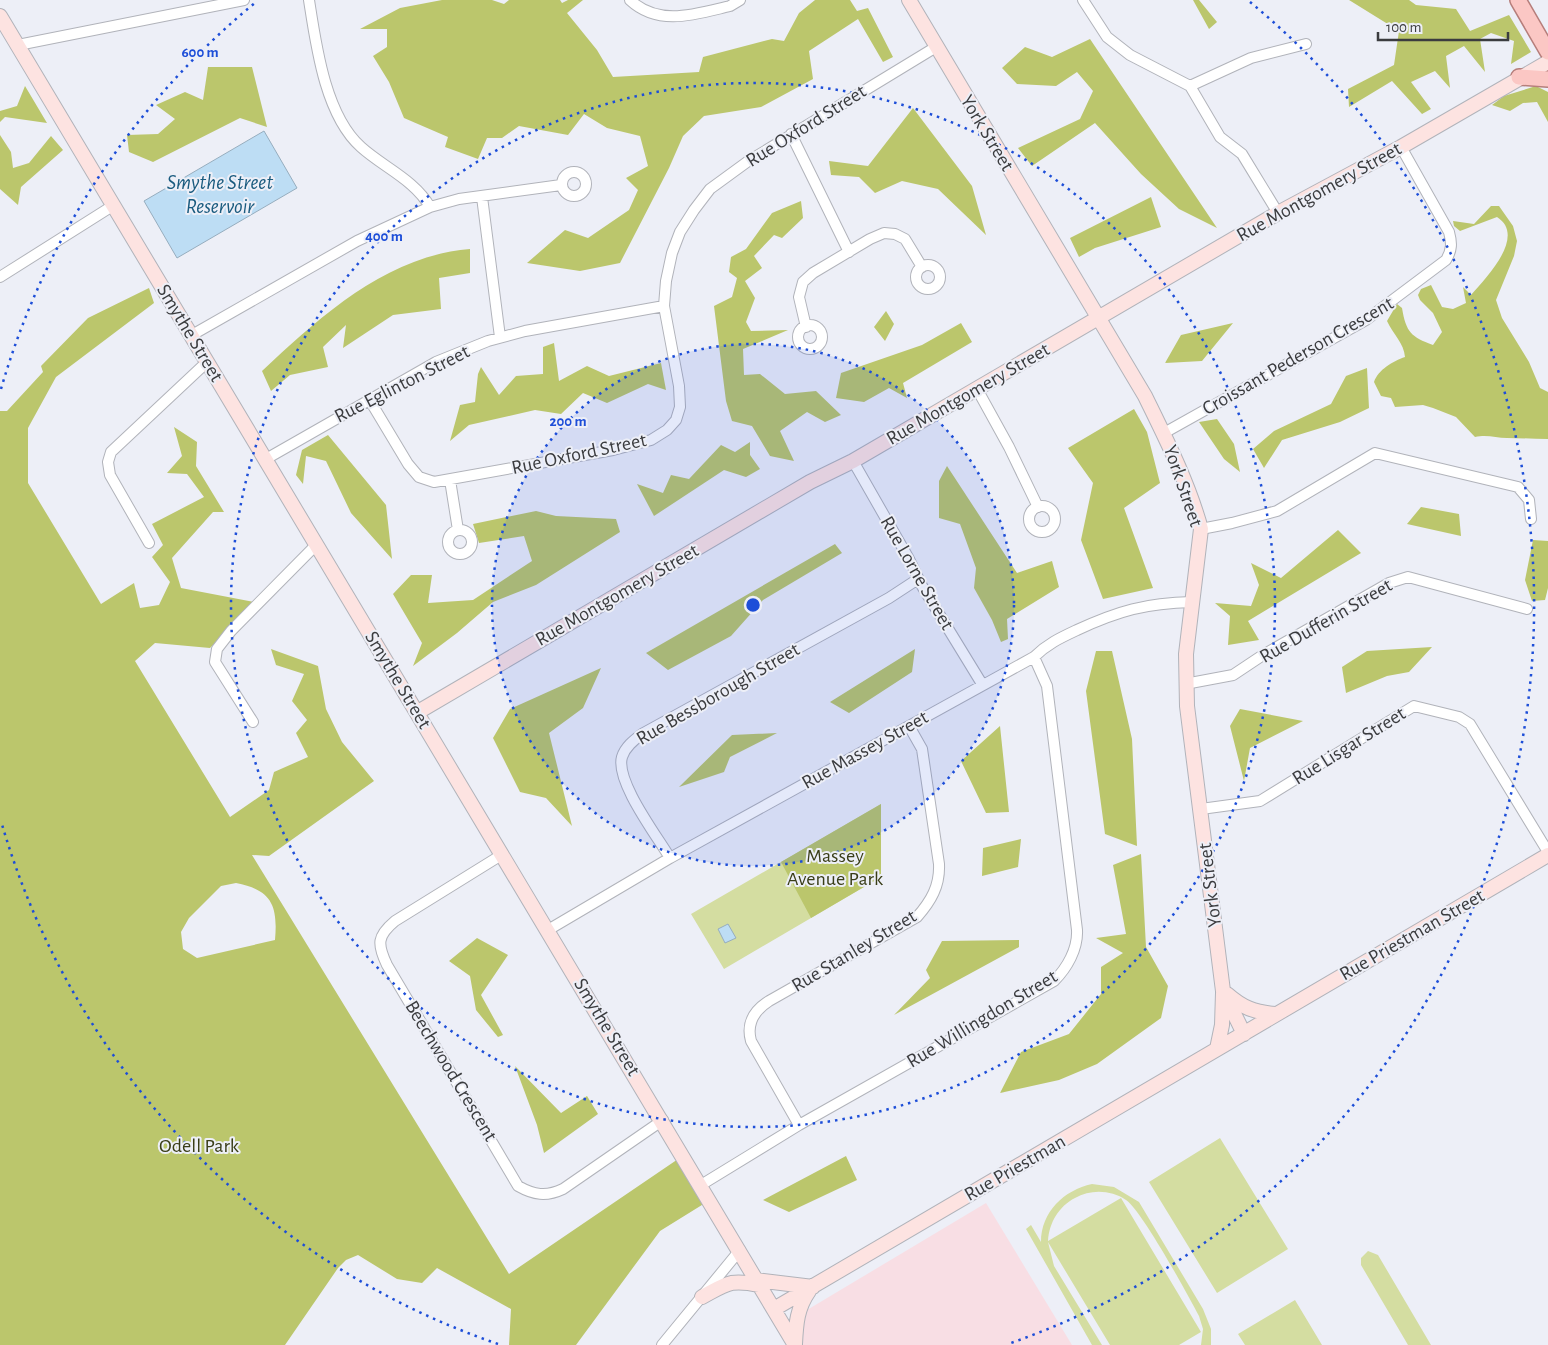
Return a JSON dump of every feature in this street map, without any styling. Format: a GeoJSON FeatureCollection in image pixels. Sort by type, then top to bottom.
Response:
{"type":"FeatureCollection","features":[{"type":"Feature","properties":{"kind":"main road"},"geometry":{"type":"LineString","coordinates":[[1518,0],[1548,52]]}},
{"type":"Feature","properties":{"kind":"main road"},"geometry":{"type":"LineString","coordinates":[[1519,77],[1548,79]]}},
{"type":"Feature","properties":{"kind":"street"},"geometry":{"type":"LineString","coordinates":[[18,45],[244,0]]}},
{"type":"Feature","properties":{"kind":"street"},"geometry":{"type":"LineString","coordinates":[[309,0],[323,73],[344,123],[359,145],[418,190],[430,207]]}},
{"type":"Feature","properties":{"kind":"street"},"geometry":{"type":"LineString","coordinates":[[630,0],[639,8],[663,18],[730,6],[740,0]]}},
{"type":"Feature","properties":{"kind":"street","name":"York Street"},"geometry":{"type":"LineString","coordinates":[[909,0],[1125,362],[1164,434],[1196,510],[1201,529],[1186,654],[1185,684],[1223,991],[1244,1034]]}},
{"type":"Feature","properties":{"kind":"street"},"geometry":{"type":"LineString","coordinates":[[1083,0],[1107,37],[1130,55],[1190,86],[1220,137],[1242,154],[1278,213]]}},
{"type":"Feature","properties":{"kind":"street","name":"Smythe Street"},"geometry":{"type":"LineString","coordinates":[[0,16],[663,1120],[795,1345]]}},
{"type":"Feature","properties":{"kind":"street"},"geometry":{"type":"LineString","coordinates":[[1190,86],[1251,58],[1306,44]]}},
{"type":"Feature","properties":{"kind":"street","name":"Rue Oxford Street"},"geometry":{"type":"LineString","coordinates":[[369,399],[408,464],[419,478],[434,482],[613,450],[651,440],[667,430],[676,420],[680,407],[679,386],[664,306],[672,252],[680,232],[694,210],[710,190],[747,162],[936,47]]}},
{"type":"Feature","properties":{"kind":"street","name":"Rue Montgomery Street"},"geometry":{"type":"LineString","coordinates":[[418,712],[810,482],[853,461],[1278,213],[1401,146],[1548,62]]}},
{"type":"Feature","properties":{"kind":"street"},"geometry":{"type":"LineString","coordinates":[[792,134],[849,252]]}},
{"type":"Feature","properties":{"kind":"street","name":"Croissant Pederson Crescent"},"geometry":{"type":"LineString","coordinates":[[1164,434],[1366,320],[1446,260],[1452,242],[1449,232],[1401,146]]}},
{"type":"Feature","properties":{"kind":"street"},"geometry":{"type":"LineString","coordinates":[[192,335],[357,241],[430,207],[459,199],[561,185]]}},
{"type":"Feature","properties":{"kind":"street"},"geometry":{"type":"LineString","coordinates":[[482,197],[500,337]]}},
{"type":"Feature","properties":{"kind":"street"},"geometry":{"type":"LineString","coordinates":[[0,277],[114,205]]}},
{"type":"Feature","properties":{"kind":"street"},"geometry":{"type":"LineString","coordinates":[[806,326],[799,297],[803,282],[813,272],[884,233],[895,234],[908,242],[922,267]]}},
{"type":"Feature","properties":{"kind":"street","name":"Rue Eglinton Street"},"geometry":{"type":"LineString","coordinates":[[266,459],[436,362],[500,337],[664,306]]}},
{"type":"Feature","properties":{"kind":"street"},"geometry":{"type":"LineString","coordinates":[[149,542],[110,476],[108,462],[111,452],[207,362]]}},
{"type":"Feature","properties":{"kind":"street"},"geometry":{"type":"LineString","coordinates":[[977,389],[1013,454],[1038,507]]}},
{"type":"Feature","properties":{"kind":"street"},"geometry":{"type":"LineString","coordinates":[[1201,529],[1232,524],[1277,510],[1375,453],[1518,486],[1529,500],[1531,519]]}},
{"type":"Feature","properties":{"kind":"street","name":"Rue Lorne Street"},"geometry":{"type":"LineString","coordinates":[[853,461],[894,531],[918,579],[982,684]]}},
{"type":"Feature","properties":{"kind":"street"},"geometry":{"type":"LineString","coordinates":[[450,480],[458,530]]}},
{"type":"Feature","properties":{"kind":"street"},"geometry":{"type":"LineString","coordinates":[[253,722],[215,662],[217,649],[231,631],[317,544]]}},
{"type":"Feature","properties":{"kind":"street","name":"Rue Dufferin Street"},"geometry":{"type":"LineString","coordinates":[[1185,684],[1233,675],[1263,655],[1389,583],[1408,577],[1527,609]]}},
{"type":"Feature","properties":{"kind":"street","name":"Rue Bessborough Street"},"geometry":{"type":"LineString","coordinates":[[670,858],[626,785],[621,770],[622,757],[628,745],[642,734],[889,598],[918,579]]}},
{"type":"Feature","properties":{"kind":"street","name":"Rue Massey Street"},"geometry":{"type":"LineString","coordinates":[[548,930],[670,858],[982,684],[1034,657],[1047,644],[1120,612],[1155,604],[1192,602]]}},
{"type":"Feature","properties":{"kind":"street","name":"Rue Willingdon Street"},"geometry":{"type":"LineString","coordinates":[[701,1184],[799,1125],[1054,981],[1064,972],[1078,939],[1047,686],[1034,657]]}},
{"type":"Feature","properties":{"kind":"street","name":"Rue Lisgar Street"},"geometry":{"type":"LineString","coordinates":[[1201,809],[1260,801],[1414,706],[1459,717],[1470,724],[1548,853]]}},
{"type":"Feature","properties":{"kind":"street","name":"Rue Stanley Street"},"geometry":{"type":"LineString","coordinates":[[799,1125],[751,1041],[749,1034],[753,1014],[764,1005],[917,917],[932,896],[940,879],[939,864],[922,749],[909,726]]}},
{"type":"Feature","properties":{"kind":"street","name":"Rue Priestman Street"},"geometry":{"type":"LineString","coordinates":[[1244,1034],[1548,853]]}},
{"type":"Feature","properties":{"kind":"street","name":"Beechwood Crescent"},"geometry":{"type":"LineString","coordinates":[[503,854],[395,921],[383,931],[380,942],[381,952],[387,965],[518,1186],[533,1194],[554,1193],[563,1189],[663,1120]]}},
{"type":"Feature","properties":{"kind":"street"},"geometry":{"type":"LineString","coordinates":[[1223,991],[1242,1007],[1255,1012],[1275,1014]]}},
{"type":"Feature","properties":{"kind":"street"},"geometry":{"type":"LineString","coordinates":[[1217,1049],[1222,1025],[1223,991]]}},
{"type":"Feature","properties":{"kind":"street","name":"Rue Priestman"},"geometry":{"type":"LineString","coordinates":[[774,1309],[1244,1034]]}},
{"type":"Feature","properties":{"kind":"street"},"geometry":{"type":"LineString","coordinates":[[662,1345],[740,1250]]}},
{"type":"Feature","properties":{"kind":"street"},"geometry":{"type":"LineString","coordinates":[[702,1297],[730,1282],[739,1281],[813,1286]]}},
{"type":"Feature","properties":{"kind":"street"},"geometry":{"type":"LineString","coordinates":[[795,1345],[796,1317],[800,1303],[813,1286]]}},
{"type":"Feature","properties":{"kind":"shaded area"},"geometry":{"type":"Polygon","coordinates":[[[986,1203],[1072,1345],[795,1345],[807,1310],[986,1203]]]}},
{"type":"Feature","properties":{"kind":"green space"},"geometry":{"type":"Polygon","coordinates":[[[442,0],[492,0],[504,4],[509,0],[560,0],[562,3],[568,0],[583,0],[567,13],[597,50],[613,77],[699,72],[703,57],[772,39],[784,41],[799,13],[815,0],[850,0],[857,11],[868,8],[893,57],[883,62],[858,19],[809,51],[813,79],[761,107],[704,116],[683,136],[669,168],[620,263],[580,271],[527,263],[565,230],[588,238],[629,210],[638,190],[626,178],[648,166],[640,136],[607,128],[584,114],[568,135],[519,126],[502,138],[487,138],[478,159],[445,147],[448,137],[404,118],[389,82],[373,56],[387,47],[387,29],[360,29],[400,8],[442,0]]]}},
{"type":"Feature","properties":{"kind":"green space"},"geometry":{"type":"Polygon","coordinates":[[[1193,0],[1199,0],[1217,22],[1209,29],[1193,0]]]}},
{"type":"Feature","properties":{"kind":"green space"},"geometry":{"type":"Polygon","coordinates":[[[1349,0],[1409,0],[1416,5],[1456,9],[1470,31],[1509,15],[1531,52],[1511,64],[1514,41],[1491,33],[1480,39],[1485,72],[1464,46],[1446,56],[1450,88],[1435,71],[1411,82],[1431,109],[1422,114],[1392,81],[1349,107],[1348,89],[1394,65],[1399,31],[1349,0]]]}},
{"type":"Feature","properties":{"kind":"green space"},"geometry":{"type":"Polygon","coordinates":[[[1090,39],[1217,228],[1179,209],[1141,174],[1095,123],[1032,166],[1018,148],[1080,119],[1093,91],[1077,72],[1056,86],[1017,84],[1002,68],[1025,47],[1052,57],[1090,39]]]}},
{"type":"Feature","properties":{"kind":"green space"},"geometry":{"type":"Polygon","coordinates":[[[208,67],[252,67],[267,127],[240,118],[153,162],[129,152],[127,135],[158,134],[175,119],[156,105],[185,92],[203,100],[208,67]]]}},
{"type":"Feature","properties":{"kind":"green space"},"geometry":{"type":"Polygon","coordinates":[[[25,86],[47,123],[5,117],[0,122],[0,111],[17,106],[25,86]]]}},
{"type":"Feature","properties":{"kind":"green space"},"geometry":{"type":"Polygon","coordinates":[[[1536,86],[1548,92],[1548,122],[1537,102],[1523,103],[1510,111],[1492,105],[1504,96],[1536,86]]]}},
{"type":"Feature","properties":{"kind":"green space"},"geometry":{"type":"Polygon","coordinates":[[[913,108],[972,186],[986,235],[938,189],[902,181],[875,193],[859,177],[831,175],[829,161],[868,166],[913,108]]]}},
{"type":"Feature","properties":{"kind":"green space"},"geometry":{"type":"Polygon","coordinates":[[[0,135],[11,152],[13,168],[29,163],[51,136],[63,150],[21,187],[18,205],[0,189],[0,135]]]}},
{"type":"Feature","properties":{"kind":"green space"},"geometry":{"type":"Polygon","coordinates":[[[1151,197],[1161,227],[1095,248],[1079,257],[1070,238],[1151,197]]]}},
{"type":"Feature","properties":{"kind":"green space"},"geometry":{"type":"Polygon","coordinates":[[[801,201],[803,218],[782,238],[774,235],[754,256],[762,268],[745,281],[755,298],[746,322],[751,331],[788,330],[743,349],[744,375],[760,374],[785,394],[816,391],[841,415],[825,422],[807,412],[780,431],[794,461],[770,456],[752,426],[732,421],[726,401],[714,306],[732,297],[737,278],[729,272],[731,257],[746,249],[772,213],[801,201]]]}},
{"type":"Feature","properties":{"kind":"green space"},"geometry":{"type":"Polygon","coordinates":[[[1491,206],[1499,206],[1513,226],[1517,241],[1514,256],[1496,300],[1502,318],[1529,362],[1540,388],[1548,392],[1548,439],[1475,437],[1456,417],[1433,408],[1423,405],[1395,407],[1391,398],[1381,396],[1374,382],[1386,366],[1405,357],[1400,343],[1387,321],[1397,304],[1402,308],[1405,323],[1411,332],[1419,339],[1433,345],[1442,332],[1433,313],[1420,300],[1418,295],[1421,289],[1431,285],[1442,307],[1453,309],[1466,303],[1463,287],[1471,295],[1494,268],[1506,246],[1508,235],[1505,225],[1497,217],[1460,231],[1454,226],[1453,221],[1474,224],[1491,206]]]}},
{"type":"Feature","properties":{"kind":"green space"},"geometry":{"type":"Polygon","coordinates":[[[470,249],[470,273],[439,278],[441,309],[393,315],[343,348],[346,325],[323,347],[328,367],[290,375],[271,391],[262,371],[332,310],[357,292],[383,276],[410,263],[439,254],[470,249]]]}},
{"type":"Feature","properties":{"kind":"green space","name":"Odell Park"},"geometry":{"type":"Polygon","coordinates":[[[149,288],[154,303],[56,377],[28,428],[28,483],[101,604],[134,583],[140,608],[159,605],[170,582],[152,557],[163,545],[152,524],[204,497],[187,474],[167,473],[182,456],[174,427],[197,442],[196,466],[224,512],[213,512],[172,558],[181,588],[254,602],[210,648],[155,643],[135,661],[230,817],[269,790],[274,772],[308,757],[296,733],[307,720],[292,701],[304,674],[276,665],[271,649],[318,666],[326,709],[342,742],[374,781],[269,856],[252,855],[509,1274],[684,1155],[710,1200],[660,1231],[576,1345],[509,1345],[511,1309],[437,1268],[422,1283],[397,1279],[358,1255],[346,1260],[338,1268],[285,1345],[0,1345],[0,411],[7,411],[43,372],[41,366],[88,318],[149,288]],[[236,883],[221,886],[189,918],[181,932],[183,949],[197,958],[275,940],[275,918],[270,901],[258,890],[236,883]]]}},
{"type":"Feature","properties":{"kind":"green space"},"geometry":{"type":"Polygon","coordinates":[[[886,311],[894,324],[885,341],[874,327],[886,311]]]}},
{"type":"Feature","properties":{"kind":"green space"},"geometry":{"type":"Polygon","coordinates":[[[961,323],[972,342],[903,383],[907,398],[889,388],[864,402],[836,398],[841,373],[922,345],[961,323]]]}},
{"type":"Feature","properties":{"kind":"green space"},"geometry":{"type":"Polygon","coordinates":[[[1233,323],[1202,361],[1165,363],[1181,335],[1233,323]]]}},
{"type":"Feature","properties":{"kind":"green space"},"geometry":{"type":"Polygon","coordinates":[[[554,343],[559,381],[587,366],[609,376],[661,363],[666,390],[648,384],[607,403],[583,393],[561,414],[535,410],[469,425],[450,441],[460,405],[475,402],[478,374],[481,367],[499,395],[516,376],[543,374],[543,347],[554,343]]]}},
{"type":"Feature","properties":{"kind":"green space"},"geometry":{"type":"Polygon","coordinates":[[[1367,368],[1369,408],[1340,422],[1282,440],[1264,468],[1253,449],[1274,431],[1331,404],[1346,376],[1367,368]]]}},
{"type":"Feature","properties":{"kind":"green space"},"geometry":{"type":"Polygon","coordinates":[[[1134,409],[1147,432],[1160,483],[1124,508],[1153,588],[1103,599],[1081,540],[1093,483],[1068,448],[1134,409]]]}},
{"type":"Feature","properties":{"kind":"green space"},"geometry":{"type":"Polygon","coordinates":[[[1217,419],[1234,444],[1240,472],[1224,459],[1199,422],[1217,419]]]}},
{"type":"Feature","properties":{"kind":"green space"},"geometry":{"type":"Polygon","coordinates":[[[328,435],[386,505],[392,559],[351,513],[326,461],[306,456],[303,484],[296,475],[302,450],[328,435]]]}},
{"type":"Feature","properties":{"kind":"green space"},"geometry":{"type":"Polygon","coordinates":[[[750,442],[750,455],[760,469],[746,477],[724,470],[654,516],[637,484],[663,493],[671,475],[689,479],[721,445],[735,452],[750,442]]]}},
{"type":"Feature","properties":{"kind":"green space"},"geometry":{"type":"Polygon","coordinates":[[[947,466],[1017,573],[1052,561],[1059,587],[1007,619],[1008,639],[1001,642],[992,620],[974,588],[976,568],[960,524],[939,518],[939,481],[947,466]]]}},
{"type":"Feature","properties":{"kind":"green space"},"geometry":{"type":"Polygon","coordinates":[[[1421,507],[1459,514],[1461,536],[1407,524],[1421,507]]]}},
{"type":"Feature","properties":{"kind":"green space"},"geometry":{"type":"Polygon","coordinates":[[[536,511],[556,516],[616,519],[620,532],[536,585],[493,602],[457,633],[413,666],[422,643],[393,594],[411,575],[432,575],[428,603],[473,600],[532,561],[524,536],[479,543],[473,524],[536,511]]]}},
{"type":"Feature","properties":{"kind":"green space"},"geometry":{"type":"Polygon","coordinates":[[[1338,530],[1361,553],[1248,621],[1259,640],[1228,645],[1230,616],[1215,603],[1251,606],[1259,585],[1251,563],[1281,578],[1338,530]]]}},
{"type":"Feature","properties":{"kind":"green space"},"geometry":{"type":"Polygon","coordinates":[[[1533,540],[1548,541],[1548,588],[1545,600],[1532,601],[1525,580],[1533,540]]]}},
{"type":"Feature","properties":{"kind":"green space"},"geometry":{"type":"Polygon","coordinates":[[[835,544],[842,553],[763,600],[731,636],[668,670],[646,653],[835,544]]]}},
{"type":"Feature","properties":{"kind":"green space"},"geometry":{"type":"Polygon","coordinates":[[[1432,647],[1409,672],[1387,676],[1346,693],[1342,667],[1367,651],[1432,647]]]}},
{"type":"Feature","properties":{"kind":"green space"},"geometry":{"type":"Polygon","coordinates":[[[915,649],[912,672],[849,713],[830,702],[915,649]]]}},
{"type":"Feature","properties":{"kind":"green space"},"geometry":{"type":"Polygon","coordinates":[[[1096,651],[1112,651],[1132,739],[1137,846],[1105,834],[1086,691],[1096,651]]]}},
{"type":"Feature","properties":{"kind":"green space"},"geometry":{"type":"Polygon","coordinates":[[[601,668],[583,708],[549,733],[572,826],[546,798],[520,792],[493,738],[510,709],[601,668]]]}},
{"type":"Feature","properties":{"kind":"green space"},"geometry":{"type":"Polygon","coordinates":[[[1240,709],[1303,721],[1250,748],[1244,781],[1230,726],[1240,709]]]}},
{"type":"Feature","properties":{"kind":"green space"},"geometry":{"type":"Polygon","coordinates":[[[1000,726],[1009,812],[986,813],[961,761],[1000,726]]]}},
{"type":"Feature","properties":{"kind":"green space"},"geometry":{"type":"Polygon","coordinates":[[[777,733],[730,757],[724,772],[679,787],[732,735],[777,733]]]}},
{"type":"Feature","properties":{"kind":"green space","name":"Massey Avenue Park"},"geometry":{"type":"Polygon","coordinates":[[[881,804],[881,877],[724,969],[691,914],[881,804]]]}},
{"type":"Feature","properties":{"kind":"green space"},"geometry":{"type":"Polygon","coordinates":[[[881,804],[881,877],[811,918],[781,862],[881,804]]]}},
{"type":"Feature","properties":{"kind":"green space"},"geometry":{"type":"Polygon","coordinates":[[[1021,839],[1018,867],[982,876],[983,848],[1021,839]]]}},
{"type":"Feature","properties":{"kind":"green space"},"geometry":{"type":"Polygon","coordinates":[[[1141,854],[1146,947],[1168,986],[1161,1018],[1097,1064],[1059,1080],[1000,1093],[1021,1052],[1069,1034],[1101,994],[1101,967],[1123,953],[1096,938],[1126,934],[1113,865],[1141,854]]]}},
{"type":"Feature","properties":{"kind":"green space"},"geometry":{"type":"Polygon","coordinates":[[[477,938],[508,955],[481,995],[503,1035],[498,1037],[476,1010],[470,976],[449,961],[477,938]]]}},
{"type":"Feature","properties":{"kind":"green space"},"geometry":{"type":"Polygon","coordinates":[[[1019,940],[1019,947],[894,1015],[930,978],[926,970],[942,941],[1019,940]]]}},
{"type":"Feature","properties":{"kind":"green space"},"geometry":{"type":"Polygon","coordinates":[[[515,1066],[561,1113],[587,1096],[598,1114],[544,1153],[537,1125],[515,1066]]]}},
{"type":"Feature","properties":{"kind":"green space"},"geometry":{"type":"Polygon","coordinates":[[[1220,1138],[1288,1249],[1217,1293],[1149,1182],[1220,1138]]]}},
{"type":"Feature","properties":{"kind":"green space"},"geometry":{"type":"Polygon","coordinates":[[[846,1156],[857,1180],[789,1212],[763,1200],[846,1156]]]}},
{"type":"Feature","properties":{"kind":"green space"},"geometry":{"type":"Polygon","coordinates":[[[1092,1184],[1114,1187],[1139,1202],[1203,1309],[1211,1329],[1211,1345],[1201,1345],[1203,1329],[1199,1316],[1143,1220],[1126,1200],[1114,1194],[1094,1192],[1081,1195],[1069,1201],[1060,1210],[1050,1228],[1048,1241],[1121,1198],[1201,1332],[1179,1345],[1110,1345],[1048,1242],[1054,1266],[1102,1345],[1092,1345],[1026,1229],[1031,1225],[1041,1242],[1045,1221],[1056,1204],[1072,1191],[1092,1184]]]}},
{"type":"Feature","properties":{"kind":"green space"},"geometry":{"type":"Polygon","coordinates":[[[1368,1251],[1378,1255],[1431,1345],[1408,1345],[1361,1265],[1361,1258],[1368,1251]]]}},
{"type":"Feature","properties":{"kind":"green space"},"geometry":{"type":"Polygon","coordinates":[[[1295,1300],[1322,1345],[1245,1345],[1238,1334],[1295,1300]]]}},
{"type":"Feature","properties":{"kind":"water","name":"Smythe Street Reservoir"},"geometry":{"type":"Polygon","coordinates":[[[264,131],[297,188],[177,258],[144,201],[264,131]]]}},
{"type":"Feature","properties":{"kind":"water"},"geometry":{"type":"Polygon","coordinates":[[[728,924],[736,938],[725,943],[718,929],[728,924]]]}}]}
